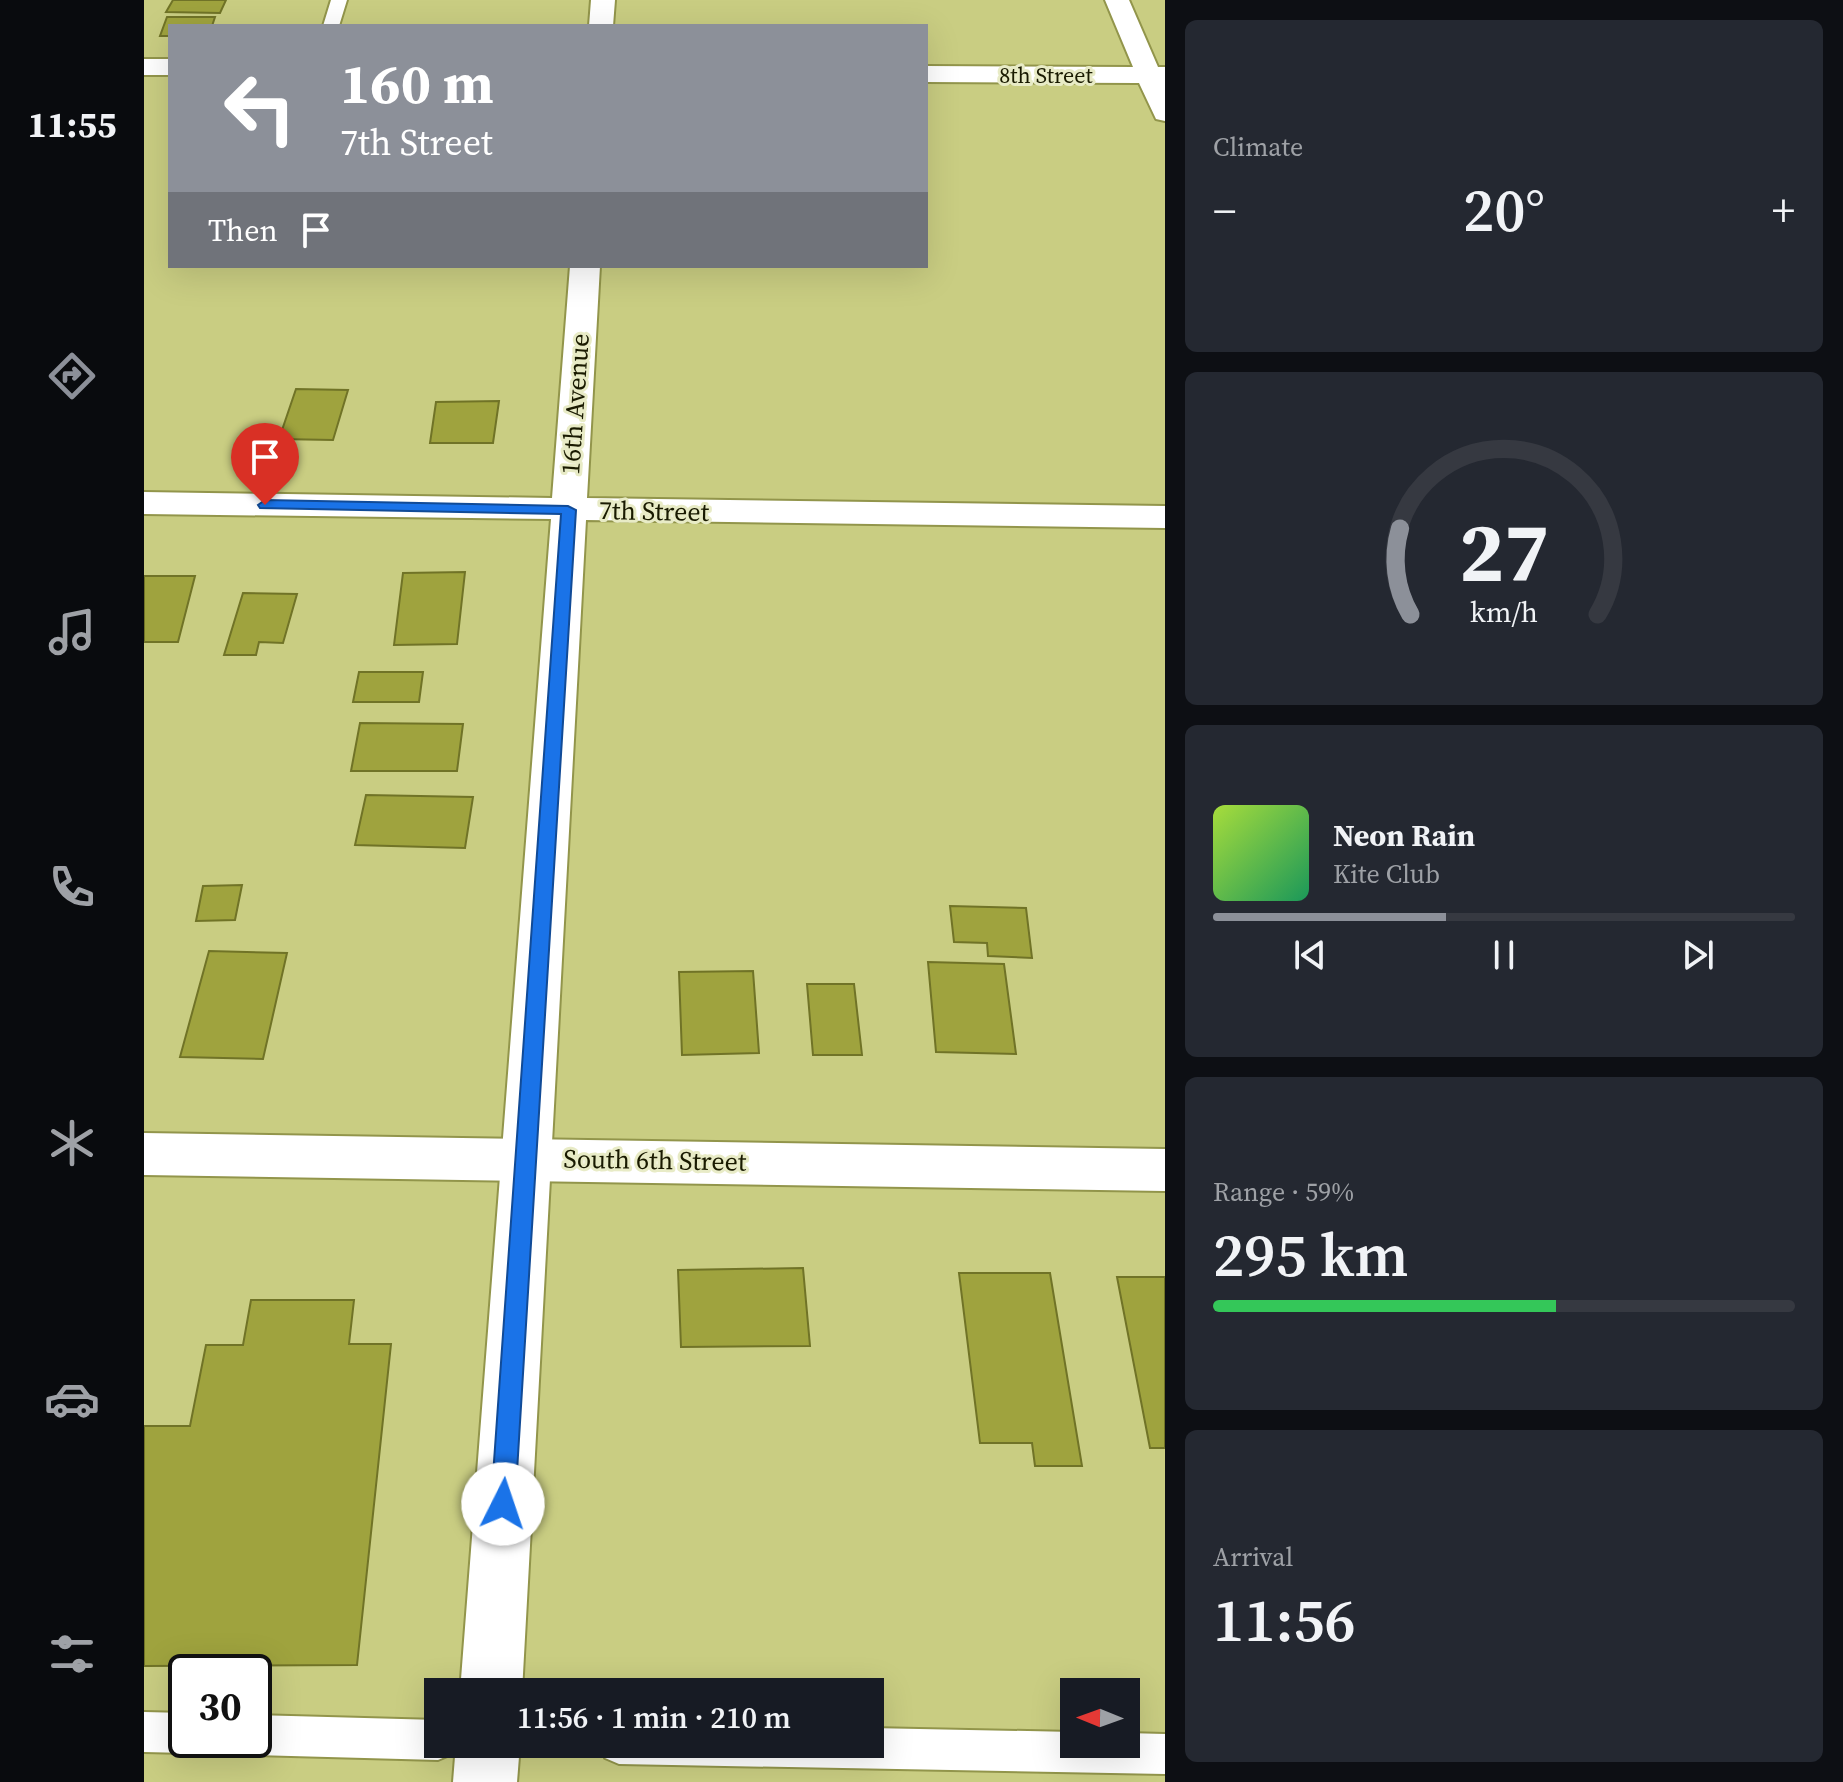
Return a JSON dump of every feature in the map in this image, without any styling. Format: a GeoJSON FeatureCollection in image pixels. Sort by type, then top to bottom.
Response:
{"type":"FeatureCollection","features":[{"type":"Feature","properties":{"kind":"street"},"geometry":{"type":"LineString","coordinates":[[601,24],[603,0]]}},
{"type":"Feature","properties":{"kind":"street"},"geometry":{"type":"LineString","coordinates":[[1117,0],[1157,75],[1165,113]]}},
{"type":"Feature","properties":{"kind":"street"},"geometry":{"type":"LineString","coordinates":[[144,67],[168,67]]}},
{"type":"Feature","properties":{"kind":"street","name":"8th Street"},"geometry":{"type":"LineString","coordinates":[[928,74],[1157,75]]}},
{"type":"Feature","properties":{"kind":"street","name":"16th Avenue"},"geometry":{"type":"LineString","coordinates":[[492,1678],[585,268]]}},
{"type":"Feature","properties":{"kind":"street","name":"7th Street"},"geometry":{"type":"LineString","coordinates":[[144,503],[1165,517]]}},
{"type":"Feature","properties":{"kind":"street","name":"South 6th Street"},"geometry":{"type":"LineString","coordinates":[[144,1154],[1165,1170]]}},
{"type":"Feature","properties":{"kind":"street"},"geometry":{"type":"LineString","coordinates":[[485,1782],[487,1758]]}},
{"type":"Feature","properties":{"kind":"lane"},"geometry":{"type":"LineString","coordinates":[[332,24],[339,0]]}},
{"type":"Feature","properties":{"kind":"lane"},"geometry":{"type":"LineString","coordinates":[[144,1732],[168,1733]]}},
{"type":"Feature","properties":{"kind":"lane"},"geometry":{"type":"LineString","coordinates":[[272,1735],[424,1740]]}},
{"type":"Feature","properties":{"kind":"lane"},"geometry":{"type":"LineString","coordinates":[[884,1749],[1165,1754]]}},
{"type":"Feature","properties":{"kind":"building"},"geometry":{"type":"Polygon","coordinates":[[[173,0],[226,0],[220,13],[166,12],[173,0]]]}},
{"type":"Feature","properties":{"kind":"building"},"geometry":{"type":"Polygon","coordinates":[[[167,17],[215,17],[213,24],[168,24],[168,36],[160,36],[167,17]]]}},
{"type":"Feature","properties":{"kind":"building"},"geometry":{"type":"Polygon","coordinates":[[[296,389],[348,390],[333,440],[279,439],[296,389]]]}},
{"type":"Feature","properties":{"kind":"building"},"geometry":{"type":"Polygon","coordinates":[[[499,401],[493,443],[430,443],[436,402],[499,401]]]}},
{"type":"Feature","properties":{"kind":"building"},"geometry":{"type":"Polygon","coordinates":[[[465,572],[457,644],[394,645],[403,573],[465,572]]]}},
{"type":"Feature","properties":{"kind":"building"},"geometry":{"type":"Polygon","coordinates":[[[144,576],[195,576],[178,642],[144,642],[144,576]]]}},
{"type":"Feature","properties":{"kind":"building"},"geometry":{"type":"Polygon","coordinates":[[[243,593],[297,594],[283,643],[259,642],[256,655],[224,655],[243,593]]]}},
{"type":"Feature","properties":{"kind":"building"},"geometry":{"type":"Polygon","coordinates":[[[359,672],[423,672],[419,702],[353,702],[359,672]]]}},
{"type":"Feature","properties":{"kind":"building"},"geometry":{"type":"Polygon","coordinates":[[[360,723],[463,724],[457,771],[351,771],[360,723]]]}},
{"type":"Feature","properties":{"kind":"building"},"geometry":{"type":"Polygon","coordinates":[[[366,795],[473,797],[465,848],[355,845],[366,795]]]}},
{"type":"Feature","properties":{"kind":"building"},"geometry":{"type":"Polygon","coordinates":[[[242,885],[235,920],[196,921],[203,886],[242,885]]]}},
{"type":"Feature","properties":{"kind":"building"},"geometry":{"type":"Polygon","coordinates":[[[950,906],[1026,908],[1032,958],[988,956],[987,943],[954,942],[950,906]]]}},
{"type":"Feature","properties":{"kind":"building"},"geometry":{"type":"Polygon","coordinates":[[[209,951],[287,953],[263,1059],[180,1057],[209,951]]]}},
{"type":"Feature","properties":{"kind":"building"},"geometry":{"type":"Polygon","coordinates":[[[928,962],[1004,964],[1016,1054],[936,1052],[928,962]]]}},
{"type":"Feature","properties":{"kind":"building"},"geometry":{"type":"Polygon","coordinates":[[[753,971],[759,1053],[682,1055],[679,972],[753,971]]]}},
{"type":"Feature","properties":{"kind":"building"},"geometry":{"type":"Polygon","coordinates":[[[807,984],[854,984],[862,1055],[813,1055],[807,984]]]}},
{"type":"Feature","properties":{"kind":"building"},"geometry":{"type":"Polygon","coordinates":[[[803,1268],[810,1346],[681,1347],[678,1270],[803,1268]]]}},
{"type":"Feature","properties":{"kind":"building"},"geometry":{"type":"Polygon","coordinates":[[[959,1273],[1050,1273],[1082,1466],[1035,1466],[1032,1443],[980,1443],[959,1273]]]}},
{"type":"Feature","properties":{"kind":"building"},"geometry":{"type":"Polygon","coordinates":[[[1117,1277],[1165,1277],[1165,1448],[1150,1448],[1117,1277]]]}},
{"type":"Feature","properties":{"kind":"building"},"geometry":{"type":"Polygon","coordinates":[[[251,1300],[354,1300],[349,1344],[391,1344],[357,1665],[272,1665],[272,1654],[168,1654],[168,1666],[144,1666],[144,1426],[190,1426],[206,1345],[243,1345],[251,1300]]]}},
{"type":"Feature","properties":{"kind":"route"},"geometry":{"type":"LineString","coordinates":[[265,505],[568,510],[503,1504]]}}]}
